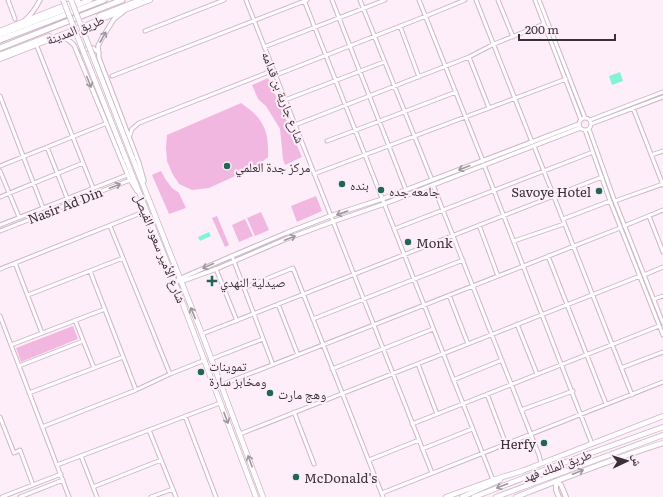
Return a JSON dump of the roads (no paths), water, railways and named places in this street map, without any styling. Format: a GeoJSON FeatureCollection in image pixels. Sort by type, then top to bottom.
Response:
{"type":"FeatureCollection","features":[{"type":"Feature","properties":{"kind":"highway"},"geometry":{"type":"LineString","coordinates":[[0,40],[104,0]]}},
{"type":"Feature","properties":{"kind":"highway"},"geometry":{"type":"LineString","coordinates":[[0,48],[122,0]]}},
{"type":"Feature","properties":{"kind":"main road","name":"شارع الأمير سعود الفيصل"},"geometry":{"type":"LineString","coordinates":[[62,0],[175,283],[256,497]]}},
{"type":"Feature","properties":{"kind":"main road","name":"شارع الأمير سعود الفيصل"},"geometry":{"type":"LineString","coordinates":[[71,0],[202,334],[264,497]]}},
{"type":"Feature","properties":{"kind":"main road","name":"طريق المدينة"},"geometry":{"type":"LineString","coordinates":[[0,31],[78,0]]}},
{"type":"Feature","properties":{"kind":"main road","name":"طريق المدينة"},"geometry":{"type":"LineString","coordinates":[[0,35],[90,0]]}},
{"type":"Feature","properties":{"kind":"main road"},"geometry":{"type":"LineString","coordinates":[[0,55],[140,0]]}},
{"type":"Feature","properties":{"kind":"main road","name":"طريق المدينة"},"geometry":{"type":"LineString","coordinates":[[0,59],[150,0]]}},
{"type":"Feature","properties":{"kind":"main road"},"geometry":{"type":"LineString","coordinates":[[614,436],[663,416]]}},
{"type":"Feature","properties":{"kind":"main road"},"geometry":{"type":"LineString","coordinates":[[462,497],[541,463],[663,420]]}},
{"type":"Feature","properties":{"kind":"main road","name":"طريق الملك فهد"},"geometry":{"type":"LineString","coordinates":[[474,497],[552,466],[663,427]]}},
{"type":"Feature","properties":{"kind":"main road","name":"طريق الملك فهد"},"geometry":{"type":"LineString","coordinates":[[496,497],[663,435]]}},
{"type":"Feature","properties":{"kind":"main road"},"geometry":{"type":"LineString","coordinates":[[516,497],[663,440]]}},
{"type":"Feature","properties":{"kind":"main road"},"geometry":{"type":"LineString","coordinates":[[630,453],[663,443]]}},
{"type":"Feature","properties":{"kind":"main road"},"geometry":{"type":"LineString","coordinates":[[446,497],[522,471]]}},
{"type":"Feature","properties":{"kind":"main road"},"geometry":{"type":"LineString","coordinates":[[556,481],[556,490],[559,497]]}},
{"type":"Feature","properties":{"kind":"main road"},"geometry":{"type":"LineString","coordinates":[[556,481],[561,486],[566,497]]}},
{"type":"Feature","properties":{"kind":"street"},"geometry":{"type":"LineString","coordinates":[[8,0],[15,19]]}},
{"type":"Feature","properties":{"kind":"street"},"geometry":{"type":"LineString","coordinates":[[22,22],[37,7],[40,0]]}},
{"type":"Feature","properties":{"kind":"street"},"geometry":{"type":"LineString","coordinates":[[145,31],[224,0]]}},
{"type":"Feature","properties":{"kind":"street","name":"شارع جارية بن قدامه"},"geometry":{"type":"LineString","coordinates":[[246,0],[332,222],[432,473]]}},
{"type":"Feature","properties":{"kind":"street"},"geometry":{"type":"LineString","coordinates":[[112,76],[305,0],[364,155],[493,480]]}},
{"type":"Feature","properties":{"kind":"street"},"geometry":{"type":"LineString","coordinates":[[332,0],[406,190]]}},
{"type":"Feature","properties":{"kind":"street"},"geometry":{"type":"LineString","coordinates":[[360,0],[432,180]]}},
{"type":"Feature","properties":{"kind":"street"},"geometry":{"type":"LineString","coordinates":[[264,46],[385,0]]}},
{"type":"Feature","properties":{"kind":"street"},"geometry":{"type":"LineString","coordinates":[[419,0],[483,161]]}},
{"type":"Feature","properties":{"kind":"street"},"geometry":{"type":"LineString","coordinates":[[276,75],[465,0]]}},
{"type":"Feature","properties":{"kind":"street"},"geometry":{"type":"LineString","coordinates":[[476,0],[632,395]]}},
{"type":"Feature","properties":{"kind":"street"},"geometry":{"type":"LineString","coordinates":[[498,0],[513,37]]}},
{"type":"Feature","properties":{"kind":"street"},"geometry":{"type":"LineString","coordinates":[[535,0],[583,119],[590,122],[663,97]]}},
{"type":"Feature","properties":{"kind":"street"},"geometry":{"type":"LineString","coordinates":[[539,0],[583,119]]}},
{"type":"Feature","properties":{"kind":"street"},"geometry":{"type":"LineString","coordinates":[[134,6],[114,19],[98,46],[98,53],[139,162],[146,192]]}},
{"type":"Feature","properties":{"kind":"street"},"geometry":{"type":"LineString","coordinates":[[295,125],[469,57],[494,44],[544,24]]}},
{"type":"Feature","properties":{"kind":"street"},"geometry":{"type":"LineString","coordinates":[[400,26],[419,77]]}},
{"type":"Feature","properties":{"kind":"street"},"geometry":{"type":"LineString","coordinates":[[93,188],[36,44],[60,37],[69,40],[74,45],[127,175],[141,196]]}},
{"type":"Feature","properties":{"kind":"street"},"geometry":{"type":"LineString","coordinates":[[79,57],[80,52],[86,49],[94,48],[98,53]]}},
{"type":"Feature","properties":{"kind":"street"},"geometry":{"type":"LineString","coordinates":[[469,57],[489,108]]}},
{"type":"Feature","properties":{"kind":"street"},"geometry":{"type":"LineString","coordinates":[[285,100],[384,62]]}},
{"type":"Feature","properties":{"kind":"street"},"geometry":{"type":"LineString","coordinates":[[129,138],[132,129],[139,123],[274,70]]}},
{"type":"Feature","properties":{"kind":"street"},"geometry":{"type":"LineString","coordinates":[[314,174],[566,79]]}},
{"type":"Feature","properties":{"kind":"street"},"geometry":{"type":"LineString","coordinates":[[327,141],[456,92]]}},
{"type":"Feature","properties":{"kind":"street"},"geometry":{"type":"LineString","coordinates":[[590,122],[663,92]]}},
{"type":"Feature","properties":{"kind":"street"},"geometry":{"type":"LineString","coordinates":[[0,96],[43,208]]}},
{"type":"Feature","properties":{"kind":"street"},"geometry":{"type":"LineString","coordinates":[[615,201],[663,184],[633,108]]}},
{"type":"Feature","properties":{"kind":"street"},"geometry":{"type":"LineString","coordinates":[[583,119],[579,121],[580,126],[582,131],[585,130],[620,228],[663,335]]}},
{"type":"Feature","properties":{"kind":"street"},"geometry":{"type":"LineString","coordinates":[[590,122],[591,126],[589,128],[624,226],[663,323]]}},
{"type":"Feature","properties":{"kind":"street"},"geometry":{"type":"LineString","coordinates":[[0,166],[106,123]]}},
{"type":"Feature","properties":{"kind":"street"},"geometry":{"type":"LineString","coordinates":[[175,283],[232,256],[330,216],[382,199],[580,126]]}},
{"type":"Feature","properties":{"kind":"street"},"geometry":{"type":"LineString","coordinates":[[585,130],[588,130],[589,128]]}},
{"type":"Feature","properties":{"kind":"street"},"geometry":{"type":"LineString","coordinates":[[180,280],[216,269],[269,246],[384,204],[533,144]]}},
{"type":"Feature","properties":{"kind":"street"},"geometry":{"type":"LineString","coordinates":[[47,147],[68,198]]}},
{"type":"Feature","properties":{"kind":"street"},"geometry":{"type":"LineString","coordinates":[[651,155],[663,151]]}},
{"type":"Feature","properties":{"kind":"street"},"geometry":{"type":"LineString","coordinates":[[394,229],[593,152]]}},
{"type":"Feature","properties":{"kind":"street"},"geometry":{"type":"LineString","coordinates":[[0,196],[83,163]]}},
{"type":"Feature","properties":{"kind":"street"},"geometry":{"type":"LineString","coordinates":[[484,165],[582,414],[592,444]]}},
{"type":"Feature","properties":{"kind":"street"},"geometry":{"type":"LineString","coordinates":[[0,170],[19,217]]}},
{"type":"Feature","properties":{"kind":"street","name":"Nasir Ad Din"},"geometry":{"type":"LineString","coordinates":[[0,225],[127,175]]}},
{"type":"Feature","properties":{"kind":"street"},"geometry":{"type":"LineString","coordinates":[[202,334],[602,177]]}},
{"type":"Feature","properties":{"kind":"street","name":"Nasir Ad Din"},"geometry":{"type":"LineString","coordinates":[[0,231],[130,180]]}},
{"type":"Feature","properties":{"kind":"street"},"geometry":{"type":"LineString","coordinates":[[433,185],[541,463]]}},
{"type":"Feature","properties":{"kind":"street"},"geometry":{"type":"LineString","coordinates":[[562,219],[610,201]]}},
{"type":"Feature","properties":{"kind":"street"},"geometry":{"type":"LineString","coordinates":[[624,226],[663,210]]}},
{"type":"Feature","properties":{"kind":"street"},"geometry":{"type":"LineString","coordinates":[[0,269],[146,211]]}},
{"type":"Feature","properties":{"kind":"street"},"geometry":{"type":"LineString","coordinates":[[649,216],[663,252]]}},
{"type":"Feature","properties":{"kind":"street"},"geometry":{"type":"LineString","coordinates":[[514,241],[564,224]]}},
{"type":"Feature","properties":{"kind":"street"},"geometry":{"type":"LineString","coordinates":[[479,225],[498,276]]}},
{"type":"Feature","properties":{"kind":"street"},"geometry":{"type":"LineString","coordinates":[[110,226],[170,374]]}},
{"type":"Feature","properties":{"kind":"street"},"geometry":{"type":"LineString","coordinates":[[221,385],[620,228]]}},
{"type":"Feature","properties":{"kind":"street"},"geometry":{"type":"LineString","coordinates":[[267,241],[269,246]]}},
{"type":"Feature","properties":{"kind":"street"},"geometry":{"type":"LineString","coordinates":[[232,256],[273,365]]}},
{"type":"Feature","properties":{"kind":"street"},"geometry":{"type":"LineString","coordinates":[[548,256],[606,404]]}},
{"type":"Feature","properties":{"kind":"street"},"geometry":{"type":"LineString","coordinates":[[28,295],[123,258]]}},
{"type":"Feature","properties":{"kind":"street"},"geometry":{"type":"LineString","coordinates":[[633,260],[637,258]]}},
{"type":"Feature","properties":{"kind":"street"},"geometry":{"type":"LineString","coordinates":[[313,319],[463,260]]}},
{"type":"Feature","properties":{"kind":"street"},"geometry":{"type":"LineString","coordinates":[[15,263],[42,333]]}},
{"type":"Feature","properties":{"kind":"street"},"geometry":{"type":"LineString","coordinates":[[644,275],[663,267]]}},
{"type":"Feature","properties":{"kind":"street"},"geometry":{"type":"LineString","coordinates":[[244,288],[293,268],[383,497]]}},
{"type":"Feature","properties":{"kind":"street"},"geometry":{"type":"LineString","coordinates":[[216,269],[237,321]]}},
{"type":"Feature","properties":{"kind":"street"},"geometry":{"type":"LineString","coordinates":[[90,271],[136,390]]}},
{"type":"Feature","properties":{"kind":"street"},"geometry":{"type":"LineString","coordinates":[[240,434],[640,276]]}},
{"type":"Feature","properties":{"kind":"street"},"geometry":{"type":"LineString","coordinates":[[449,295],[468,344]]}},
{"type":"Feature","properties":{"kind":"street"},"geometry":{"type":"LineString","coordinates":[[654,299],[663,296]]}},
{"type":"Feature","properties":{"kind":"street"},"geometry":{"type":"LineString","coordinates":[[278,304],[298,355]]}},
{"type":"Feature","properties":{"kind":"street"},"geometry":{"type":"LineString","coordinates":[[11,345],[104,309]]}},
{"type":"Feature","properties":{"kind":"street"},"geometry":{"type":"LineString","coordinates":[[0,316],[69,497]]}},
{"type":"Feature","properties":{"kind":"street"},"geometry":{"type":"LineString","coordinates":[[75,320],[94,368]]}},
{"type":"Feature","properties":{"kind":"street"},"geometry":{"type":"LineString","coordinates":[[518,324],[537,374]]}},
{"type":"Feature","properties":{"kind":"street"},"geometry":{"type":"LineString","coordinates":[[412,424],[659,326]]}},
{"type":"Feature","properties":{"kind":"street"},"geometry":{"type":"LineString","coordinates":[[332,369],[433,330]]}},
{"type":"Feature","properties":{"kind":"street"},"geometry":{"type":"LineString","coordinates":[[211,359],[263,339]]}},
{"type":"Feature","properties":{"kind":"street"},"geometry":{"type":"LineString","coordinates":[[19,366],[83,341]]}},
{"type":"Feature","properties":{"kind":"street"},"geometry":{"type":"LineString","coordinates":[[621,368],[663,352]]}},
{"type":"Feature","properties":{"kind":"street"},"geometry":{"type":"LineString","coordinates":[[30,393],[123,357]]}},
{"type":"Feature","properties":{"kind":"street"},"geometry":{"type":"LineString","coordinates":[[42,427],[136,390],[204,360]]}},
{"type":"Feature","properties":{"kind":"street"},"geometry":{"type":"LineString","coordinates":[[453,380],[502,360]]}},
{"type":"Feature","properties":{"kind":"street"},"geometry":{"type":"LineString","coordinates":[[418,364],[437,414]]}},
{"type":"Feature","properties":{"kind":"street"},"geometry":{"type":"LineString","coordinates":[[382,493],[663,382]]}},
{"type":"Feature","properties":{"kind":"street"},"geometry":{"type":"LineString","coordinates":[[521,410],[573,391]]}},
{"type":"Feature","properties":{"kind":"street"},"geometry":{"type":"LineString","coordinates":[[487,394],[506,444]]}},
{"type":"Feature","properties":{"kind":"street"},"geometry":{"type":"LineString","coordinates":[[57,465],[220,403]]}},
{"type":"Feature","properties":{"kind":"street"},"geometry":{"type":"LineString","coordinates":[[294,412],[314,464]]}},
{"type":"Feature","properties":{"kind":"street"},"geometry":{"type":"LineString","coordinates":[[185,416],[216,497]]}},
{"type":"Feature","properties":{"kind":"street"},"geometry":{"type":"LineString","coordinates":[[0,417],[14,452],[20,450],[32,485]]}},
{"type":"Feature","properties":{"kind":"street"},"geometry":{"type":"LineString","coordinates":[[422,449],[472,429]]}},
{"type":"Feature","properties":{"kind":"street"},"geometry":{"type":"LineString","coordinates":[[0,431],[5,430]]}},
{"type":"Feature","properties":{"kind":"street"},"geometry":{"type":"LineString","coordinates":[[149,430],[176,497]]}},
{"type":"Feature","properties":{"kind":"street"},"geometry":{"type":"LineString","coordinates":[[369,460],[419,440]]}},
{"type":"Feature","properties":{"kind":"street"},"geometry":{"type":"LineString","coordinates":[[80,456],[97,497]]}},
{"type":"Feature","properties":{"kind":"street"},"geometry":{"type":"LineString","coordinates":[[93,487],[161,460]]}},
{"type":"Feature","properties":{"kind":"street"},"geometry":{"type":"LineString","coordinates":[[2,497],[61,474]]}},
{"type":"Feature","properties":{"kind":"street"},"geometry":{"type":"LineString","coordinates":[[20,497],[63,480]]}},
{"type":"Feature","properties":{"kind":"street"},"geometry":{"type":"LineString","coordinates":[[151,497],[173,488]]}},
{"type":"Feature","properties":{"kind":"street"},"geometry":{"type":"LineString","coordinates":[[30,493],[32,497]]}},
{"type":"Feature","properties":{"kind":"place","name":"مركز جدة العلمي"},"geometry":{"type":"Point","coordinates":[227,166]}},
{"type":"Feature","properties":{"kind":"place","name":"بنده"},"geometry":{"type":"Point","coordinates":[342,184]}},
{"type":"Feature","properties":{"kind":"place","name":"جامعه جده"},"geometry":{"type":"Point","coordinates":[381,190]}},
{"type":"Feature","properties":{"kind":"place","name":"Savoye Hotel"},"geometry":{"type":"Point","coordinates":[599,191]}},
{"type":"Feature","properties":{"kind":"place","name":"Monk"},"geometry":{"type":"Point","coordinates":[408,242]}},
{"type":"Feature","properties":{"kind":"place","name":"صيدلية النهدي"},"geometry":{"type":"Point","coordinates":[212,281]}},
{"type":"Feature","properties":{"kind":"place","name":"تموينات ومخابز سارة"},"geometry":{"type":"Point","coordinates":[201,372]}},
{"type":"Feature","properties":{"kind":"place","name":"وهج مارت"},"geometry":{"type":"Point","coordinates":[270,393]}},
{"type":"Feature","properties":{"kind":"place","name":"Herfy"},"geometry":{"type":"Point","coordinates":[544,443]}},
{"type":"Feature","properties":{"kind":"place","name":"McDonald's"},"geometry":{"type":"Point","coordinates":[296,477]}}]}
